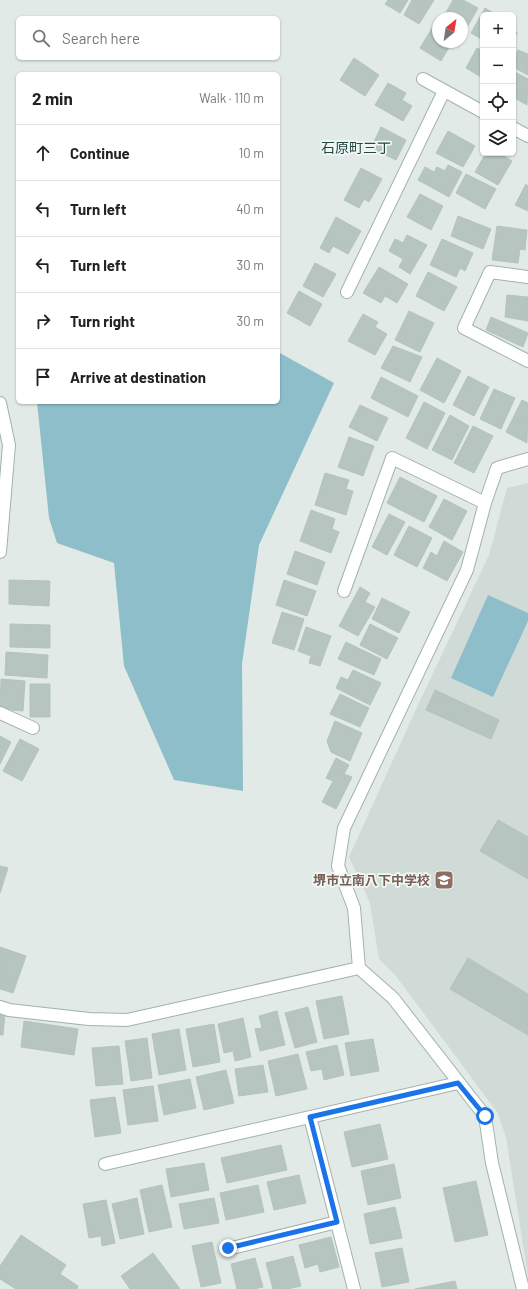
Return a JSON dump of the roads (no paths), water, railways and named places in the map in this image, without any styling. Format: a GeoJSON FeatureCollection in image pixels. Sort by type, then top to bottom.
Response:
{"type":"FeatureCollection","features":[{"type":"Feature","properties":{"kind":"street"},"geometry":{"type":"LineString","coordinates":[[423,79],[480,110]]}},
{"type":"Feature","properties":{"kind":"street"},"geometry":{"type":"LineString","coordinates":[[347,292],[444,91]]}},
{"type":"Feature","properties":{"kind":"street"},"geometry":{"type":"LineString","coordinates":[[516,130],[528,136]]}},
{"type":"Feature","properties":{"kind":"street"},"geometry":{"type":"LineString","coordinates":[[528,277],[490,272],[464,328],[528,361]]}},
{"type":"Feature","properties":{"kind":"street"},"geometry":{"type":"LineString","coordinates":[[0,403],[9,445],[3,482],[0,552]]}},
{"type":"Feature","properties":{"kind":"street"},"geometry":{"type":"LineString","coordinates":[[344,591],[392,458],[484,503]]}},
{"type":"Feature","properties":{"kind":"street"},"geometry":{"type":"LineString","coordinates":[[523,1289],[492,1163],[485,1116],[393,998],[359,968],[354,908],[338,866],[344,828],[467,570],[484,503],[497,468],[528,459]]}},
{"type":"Feature","properties":{"kind":"street"},"geometry":{"type":"LineString","coordinates":[[0,713],[33,728]]}},
{"type":"Feature","properties":{"kind":"street"},"geometry":{"type":"LineString","coordinates":[[0,1007],[9,1010],[90,1019],[127,1020],[359,968]]}},
{"type":"Feature","properties":{"kind":"street"},"geometry":{"type":"LineString","coordinates":[[105,1164],[458,1083]]}},
{"type":"Feature","properties":{"kind":"street"},"geometry":{"type":"LineString","coordinates":[[310,1117],[354,1289]]}},
{"type":"Feature","properties":{"kind":"street"},"geometry":{"type":"LineString","coordinates":[[228,1248],[337,1222]]}},
{"type":"Feature","properties":{"kind":"water"},"geometry":{"type":"Polygon","coordinates":[[[280,353],[334,383],[259,545],[242,664],[243,791],[174,780],[124,666],[114,563],[57,543],[49,518],[37,404],[280,404],[280,353]]]}},
{"type":"Feature","properties":{"kind":"water"},"geometry":{"type":"Polygon","coordinates":[[[488,595],[528,613],[528,621],[493,697],[451,678],[488,595]]]}},
{"type":"Feature","properties":{"kind":"place","name":"堺市立南八下中学校"},"geometry":{"type":"Point","coordinates":[444,880]}},
{"type":"Feature","properties":{"kind":"district","name":"石原町三丁"},"geometry":{"type":"Point","coordinates":[356,148]}}]}
